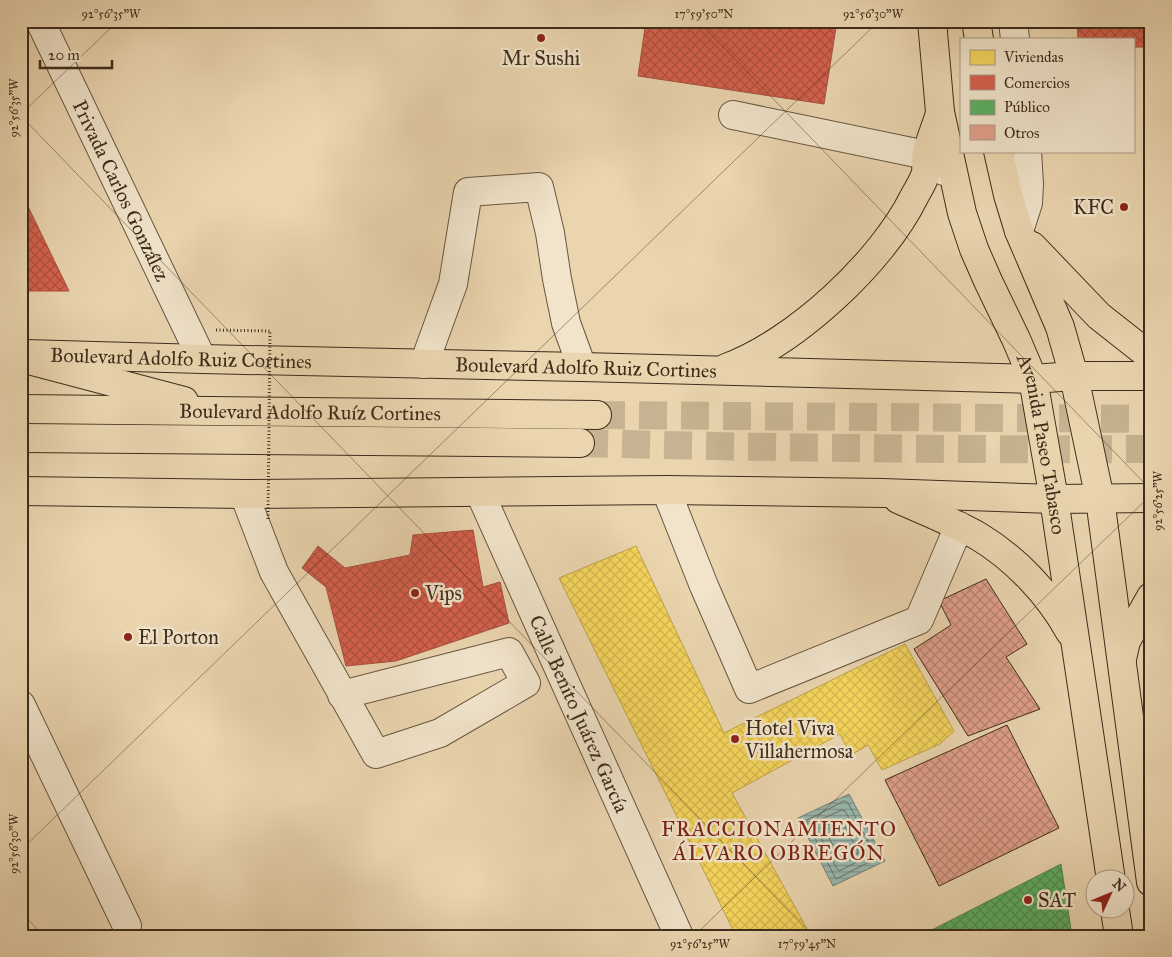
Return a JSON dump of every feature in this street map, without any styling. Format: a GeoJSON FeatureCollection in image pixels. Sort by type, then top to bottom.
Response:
{"type":"FeatureCollection","features":[{"type":"Feature","properties":{"kind":"main road","name":"Avenida Paseo Tabasco"},"geometry":{"type":"LineString","coordinates":[[932,21],[940,112],[962,214],[974,249],[1034,379],[1054,499],[1110,870]]}},
{"type":"Feature","properties":{"kind":"main road"},"geometry":{"type":"LineString","coordinates":[[976,21],[979,38]]}},
{"type":"Feature","properties":{"kind":"main road"},"geometry":{"type":"LineString","coordinates":[[719,370],[756,355],[781,339],[818,310],[860,272],[877,253],[906,213],[926,172],[926,155],[940,112]]}},
{"type":"Feature","properties":{"kind":"main road"},"geometry":{"type":"LineString","coordinates":[[998,152],[1019,231],[1060,327],[1074,376],[1100,499],[1151,882]]}},
{"type":"Feature","properties":{"kind":"main road"},"geometry":{"type":"LineString","coordinates":[[1019,231],[1099,316],[1151,358]]}},
{"type":"Feature","properties":{"kind":"main road","name":"Boulevard Adolfo Ruiz Cortines"},"geometry":{"type":"LineString","coordinates":[[27,352],[202,359],[1034,379],[1074,376],[1151,376]]}},
{"type":"Feature","properties":{"kind":"main road"},"geometry":{"type":"LineString","coordinates":[[27,352],[222,412]]}},
{"type":"Feature","properties":{"kind":"main road","name":"Boulevard Adolfo Ruíz Cortines"},"geometry":{"type":"LineString","coordinates":[[21,409],[597,415]]}},
{"type":"Feature","properties":{"kind":"main road","name":"Boulevard Adolfo Ruíz Cortines"},"geometry":{"type":"LineString","coordinates":[[21,438],[580,443]]}},
{"type":"Feature","properties":{"kind":"main road"},"geometry":{"type":"LineString","coordinates":[[21,491],[244,494],[666,490],[883,493],[1054,499],[1151,498]]}},
{"type":"Feature","properties":{"kind":"main road"},"geometry":{"type":"LineString","coordinates":[[883,493],[959,526],[979,537],[998,551],[1039,588],[1059,612],[1075,640]]}},
{"type":"Feature","properties":{"kind":"main road"},"geometry":{"type":"LineString","coordinates":[[1121,663],[1126,641],[1151,597]]}},
{"type":"Feature","properties":{"kind":"main road"},"geometry":{"type":"LineString","coordinates":[[1117,920],[1119,936]]}},
{"type":"Feature","properties":{"kind":"street","name":"Privada Carlos González"},"geometry":{"type":"LineString","coordinates":[[40,21],[202,359]]}},
{"type":"Feature","properties":{"kind":"street"},"geometry":{"type":"LineString","coordinates":[[1012,21],[1015,38]]}},
{"type":"Feature","properties":{"kind":"street"},"geometry":{"type":"LineString","coordinates":[[733,116],[926,155],[954,180]]}},
{"type":"Feature","properties":{"kind":"street"},"geometry":{"type":"LineString","coordinates":[[1019,231],[1028,203],[1028,152]]}},
{"type":"Feature","properties":{"kind":"street"},"geometry":{"type":"LineString","coordinates":[[424,364],[453,284],[468,192],[539,187],[550,233],[566,323],[582,367]]}},
{"type":"Feature","properties":{"kind":"street"},"geometry":{"type":"LineString","coordinates":[[666,490],[704,586],[750,689],[919,620],[959,526]]}},
{"type":"Feature","properties":{"kind":"street","name":"Calle Benito Juárez García"},"geometry":{"type":"LineString","coordinates":[[480,493],[679,936]]}},
{"type":"Feature","properties":{"kind":"street"},"geometry":{"type":"LineString","coordinates":[[244,494],[274,572],[342,695],[376,754],[440,733],[526,683],[509,652],[342,695]]}},
{"type":"Feature","properties":{"kind":"street"},"geometry":{"type":"LineString","coordinates":[[21,705],[127,926]]}},
{"type":"Feature","properties":{"kind":"path"},"geometry":{"type":"LineString","coordinates":[[214,330],[270,331],[268,519]]}},
{"type":"Feature","properties":{"kind":"water"},"geometry":{"type":"Polygon","coordinates":[[[849,794],[885,861],[833,886],[798,818],[849,794]]]}},
{"type":"Feature","properties":{"kind":"building: Viviendas","name":"Hotel Viva Villahermosa"},"geometry":{"type":"Polygon","coordinates":[[[636,546],[724,733],[905,644],[954,731],[940,744],[882,770],[868,745],[851,755],[840,734],[732,793],[811,936],[736,936],[559,578],[636,546]]]}},
{"type":"Feature","properties":{"kind":"building: Comercios"},"geometry":{"type":"Polygon","coordinates":[[[646,21],[837,21],[824,104],[638,76],[646,21]]]}},
{"type":"Feature","properties":{"kind":"building: Comercios"},"geometry":{"type":"Polygon","coordinates":[[[1077,21],[1150,21],[1151,47],[1134,47],[1134,38],[1078,38],[1077,21]]]}},
{"type":"Feature","properties":{"kind":"building: Comercios"},"geometry":{"type":"Polygon","coordinates":[[[21,192],[69,291],[21,291],[21,192]]]}},
{"type":"Feature","properties":{"kind":"building: Comercios","name":"Vips"},"geometry":{"type":"Polygon","coordinates":[[[473,530],[483,587],[500,582],[509,623],[396,661],[346,666],[326,587],[302,568],[318,546],[345,568],[410,555],[413,535],[473,530]]]}},
{"type":"Feature","properties":{"kind":"building: Público","name":"SAT"},"geometry":{"type":"Polygon","coordinates":[[[1061,864],[1072,936],[920,936],[1061,864]]]}},
{"type":"Feature","properties":{"kind":"building: Otros"},"geometry":{"type":"Polygon","coordinates":[[[986,579],[1027,644],[1006,657],[1040,709],[968,736],[914,649],[951,625],[939,601],[986,579]]]}},
{"type":"Feature","properties":{"kind":"building: Otros"},"geometry":{"type":"Polygon","coordinates":[[[1007,725],[1059,828],[939,886],[885,780],[1007,725]]]}},
{"type":"Feature","properties":{"kind":"tunnel"},"geometry":{"type":"LineString","coordinates":[[597,415],[1151,419]]}},
{"type":"Feature","properties":{"kind":"tunnel"},"geometry":{"type":"LineString","coordinates":[[580,443],[866,448],[1151,449]]}},
{"type":"Feature","properties":{"kind":"place","name":"Mr Sushi"},"geometry":{"type":"Point","coordinates":[541,38]}},
{"type":"Feature","properties":{"kind":"place","name":"KFC"},"geometry":{"type":"Point","coordinates":[1124,207]}},
{"type":"Feature","properties":{"kind":"place","name":"Vips"},"geometry":{"type":"Point","coordinates":[415,593]}},
{"type":"Feature","properties":{"kind":"place","name":"El Porton"},"geometry":{"type":"Point","coordinates":[128,637]}},
{"type":"Feature","properties":{"kind":"place","name":"Hotel Viva Villahermosa"},"geometry":{"type":"Point","coordinates":[735,739]}},
{"type":"Feature","properties":{"kind":"place","name":"SAT"},"geometry":{"type":"Point","coordinates":[1028,900]}},
{"type":"Feature","properties":{"kind":"district","name":"FRACCIONAMIENTO ÁLVARO OBREGÓN"},"geometry":{"type":"Point","coordinates":[779,841]}}]}
